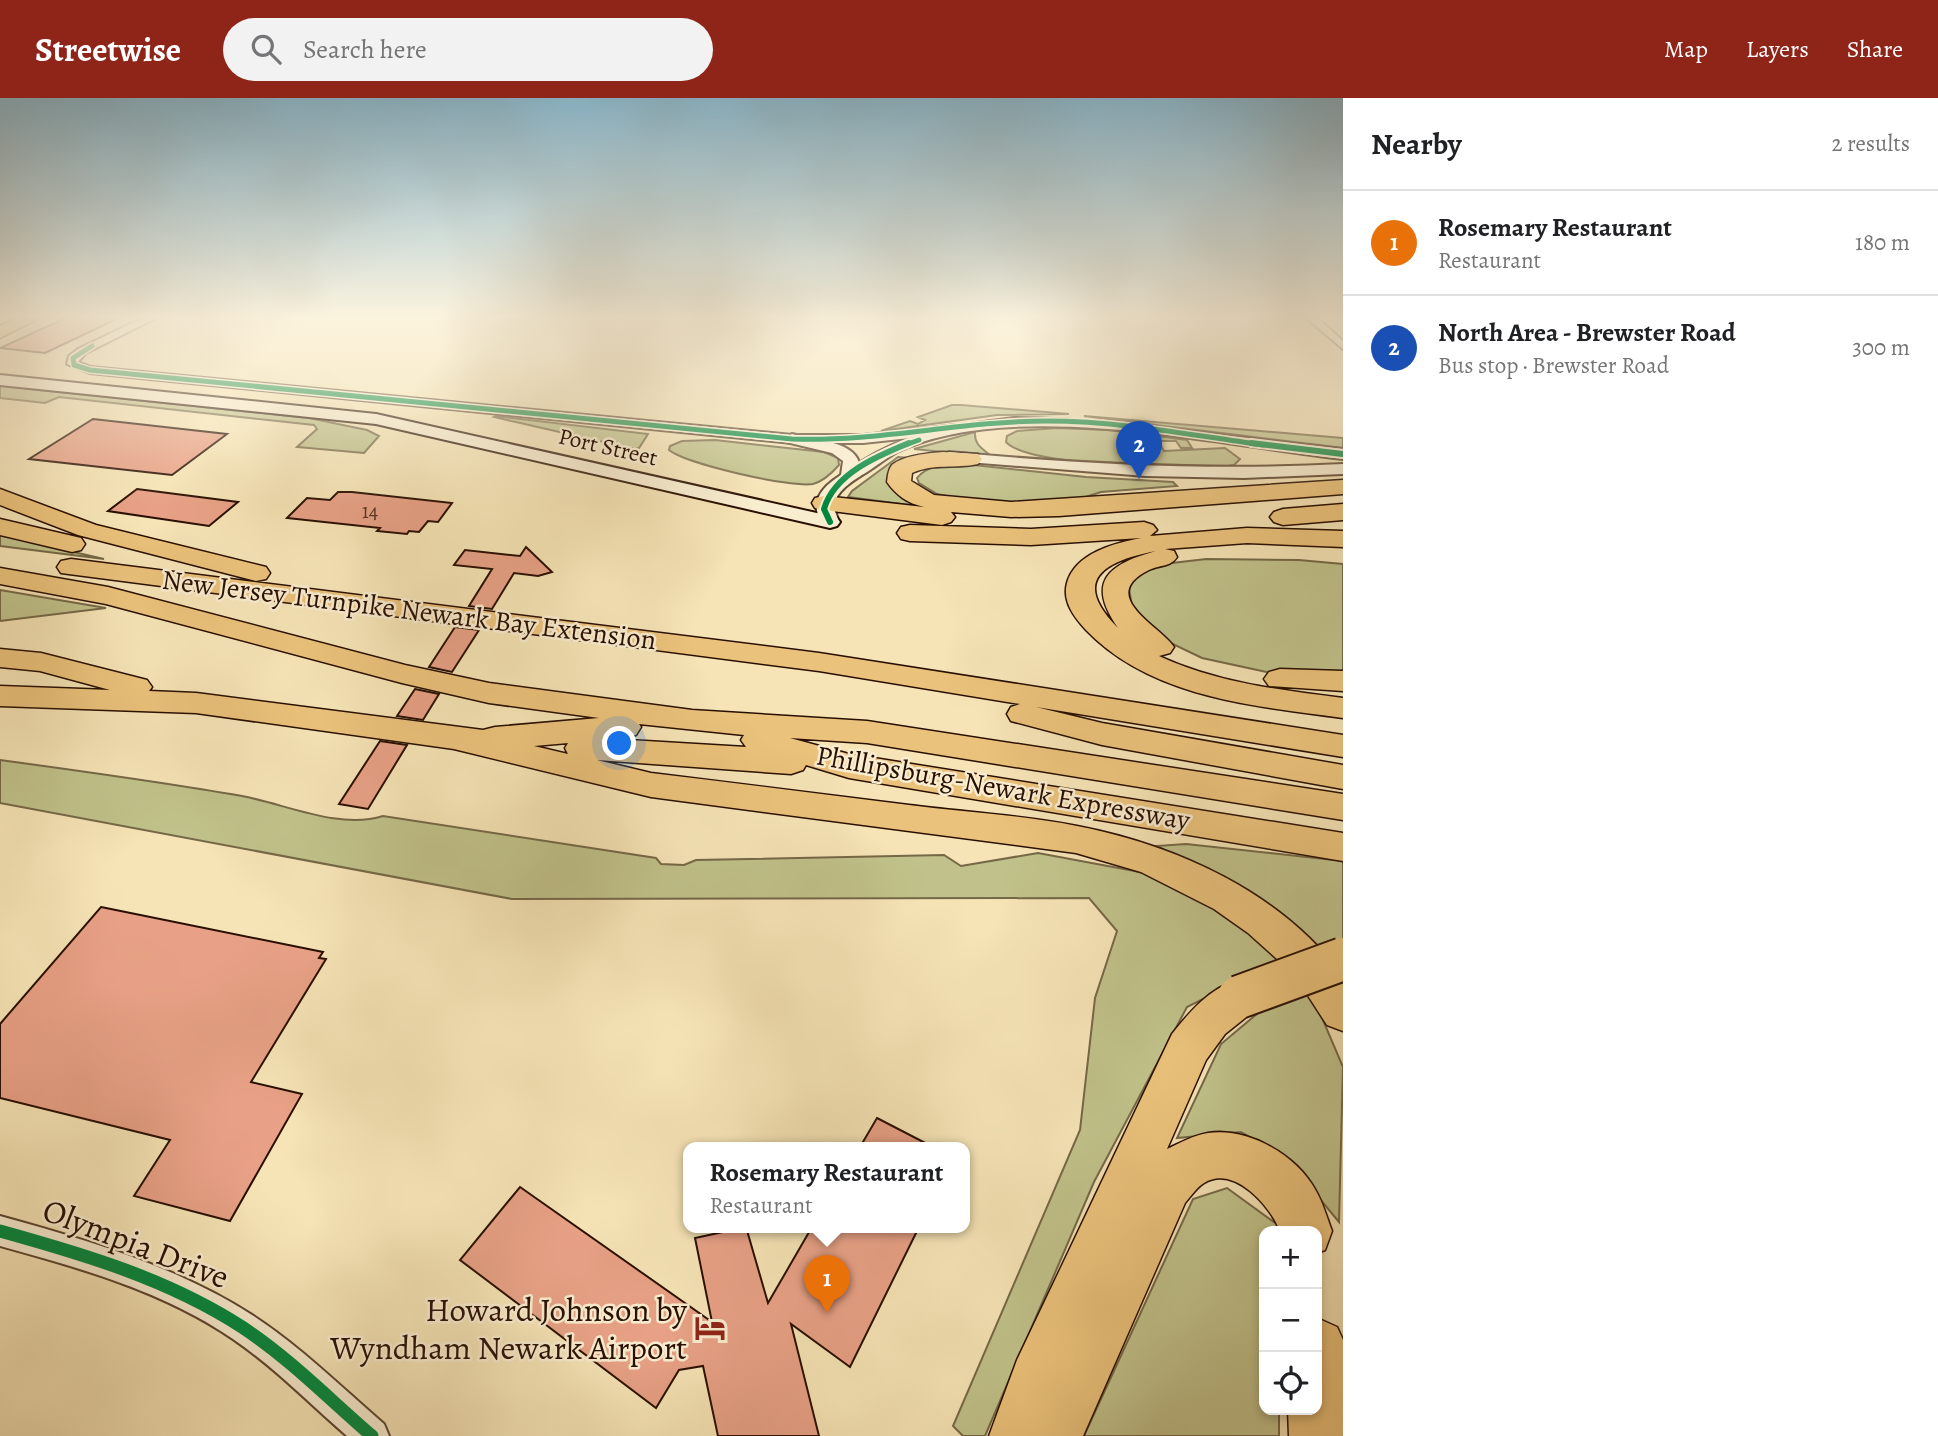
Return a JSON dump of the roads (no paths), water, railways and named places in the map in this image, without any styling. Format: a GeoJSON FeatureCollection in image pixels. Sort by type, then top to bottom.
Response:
{"type":"FeatureCollection","features":[{"type":"Feature","properties":{"kind":"highway"},"geometry":{"type":"LineString","coordinates":[[970,459],[934,460],[911,465],[901,470],[899,482],[909,493],[923,499],[981,508],[1059,508],[1343,485]]}},
{"type":"Feature","properties":{"kind":"highway"},"geometry":{"type":"LineString","coordinates":[[0,496],[87,530],[388,608]]}},
{"type":"Feature","properties":{"kind":"highway"},"geometry":{"type":"LineString","coordinates":[[827,512],[1014,521],[1089,519],[1343,501]]}},
{"type":"Feature","properties":{"kind":"highway"},"geometry":{"type":"LineString","coordinates":[[827,512],[921,534],[1007,537],[1065,536],[1343,512]]}},
{"type":"Feature","properties":{"kind":"highway"},"geometry":{"type":"LineString","coordinates":[[1182,527],[1284,523],[1343,528]]}},
{"type":"Feature","properties":{"kind":"highway"},"geometry":{"type":"LineString","coordinates":[[0,527],[388,608]]}},
{"type":"Feature","properties":{"kind":"highway"},"geometry":{"type":"LineString","coordinates":[[1343,539],[1258,536],[1147,544],[1107,555],[1090,568],[1082,578],[1081,598],[1086,612],[1114,641],[1159,667],[1206,684],[1271,698],[1343,708]]}},
{"type":"Feature","properties":{"kind":"highway"},"geometry":{"type":"LineString","coordinates":[[1147,544],[1238,542],[1343,548]]}},
{"type":"Feature","properties":{"kind":"highway"},"geometry":{"type":"LineString","coordinates":[[1343,557],[1240,553],[1168,557],[1148,561],[1126,571],[1116,581],[1114,593],[1117,606],[1126,620],[1154,643],[1180,657],[1242,675],[1343,681]]}},
{"type":"Feature","properties":{"kind":"highway","name":"New Jersey Turnpike Newark Bay Extension"},"geometry":{"type":"LineString","coordinates":[[0,558],[819,662]]}},
{"type":"Feature","properties":{"kind":"highway","name":"New Jersey Turnpike Newark Bay Extension"},"geometry":{"type":"LineString","coordinates":[[0,576],[118,599],[434,682],[527,699],[692,722]]}},
{"type":"Feature","properties":{"kind":"highway"},"geometry":{"type":"LineString","coordinates":[[0,658],[41,662],[196,703]]}},
{"type":"Feature","properties":{"kind":"highway"},"geometry":{"type":"LineString","coordinates":[[819,662],[1100,683],[1343,720]]}},
{"type":"Feature","properties":{"kind":"highway"},"geometry":{"type":"LineString","coordinates":[[819,662],[1343,746]]}},
{"type":"Feature","properties":{"kind":"highway"},"geometry":{"type":"LineString","coordinates":[[819,662],[1102,734],[1343,777]]}},
{"type":"Feature","properties":{"kind":"highway"},"geometry":{"type":"LineString","coordinates":[[0,696],[196,703],[466,741],[849,766]]}},
{"type":"Feature","properties":{"kind":"highway"},"geometry":{"type":"LineString","coordinates":[[0,715],[196,703]]}},
{"type":"Feature","properties":{"kind":"highway"},"geometry":{"type":"LineString","coordinates":[[466,741],[692,722]]}},
{"type":"Feature","properties":{"kind":"highway","name":"Phillipsburg-Newark Expressway"},"geometry":{"type":"LineString","coordinates":[[692,722],[849,766],[1343,846]]}},
{"type":"Feature","properties":{"kind":"highway","name":"Phillipsburg-Newark Expressway"},"geometry":{"type":"LineString","coordinates":[[692,722],[867,732],[1343,807]]}},
{"type":"Feature","properties":{"kind":"highway"},"geometry":{"type":"LineString","coordinates":[[466,741],[651,785],[1076,839],[1127,851],[1205,886],[1260,919],[1303,958],[1333,994],[1343,1012]]}},
{"type":"Feature","properties":{"kind":"highway"},"geometry":{"type":"LineString","coordinates":[[1019,1436],[1038,1381],[1188,1048],[1209,1020],[1239,997],[1343,959]]}},
{"type":"Feature","properties":{"kind":"highway"},"geometry":{"type":"LineString","coordinates":[[1052,1436],[1167,1185],[1187,1163],[1229,1155],[1245,1160],[1261,1169],[1287,1194],[1298,1209],[1304,1226]]}},
{"type":"Feature","properties":{"kind":"highway"},"geometry":{"type":"LineString","coordinates":[[1317,1352],[1319,1436]]}},
{"type":"Feature","properties":{"kind":"highway"},"geometry":{"type":"LineString","coordinates":[[1333,1436],[1343,1372]]}},
{"type":"Feature","properties":{"kind":"main road","name":"Port Street"},"geometry":{"type":"LineString","coordinates":[[83,378],[405,411],[452,419],[642,462],[827,512]]}},
{"type":"Feature","properties":{"kind":"main road","name":"Port Street"},"geometry":{"type":"LineString","coordinates":[[0,380],[352,415],[827,512]]}},
{"type":"Feature","properties":{"kind":"main road"},"geometry":{"type":"LineString","coordinates":[[427,429],[456,429],[521,440],[549,441]]}},
{"type":"Feature","properties":{"kind":"main road"},"geometry":{"type":"LineString","coordinates":[[506,448],[547,449],[624,466],[642,462]]}},
{"type":"Feature","properties":{"kind":"street"},"geometry":{"type":"LineString","coordinates":[[176,378],[1059,467],[1213,474],[1343,469]]}},
{"type":"Feature","properties":{"kind":"street"},"geometry":{"type":"LineString","coordinates":[[792,439],[850,440],[1013,422],[1084,422],[1343,454]]}},
{"type":"Feature","properties":{"kind":"street"},"geometry":{"type":"LineString","coordinates":[[1013,422],[998,427],[991,433],[989,440],[994,447],[1009,457],[1059,467]]}},
{"type":"Feature","properties":{"kind":"street"},"geometry":{"type":"LineString","coordinates":[[849,475],[890,451],[928,436],[970,427]]}},
{"type":"Feature","properties":{"kind":"street"},"geometry":{"type":"LineString","coordinates":[[792,439],[844,454],[851,460],[849,475],[827,512]]}},
{"type":"Feature","properties":{"kind":"street"},"geometry":{"type":"LineString","coordinates":[[1213,474],[1250,468],[1256,464],[1255,458],[1247,451],[1217,439]]}},
{"type":"Feature","properties":{"kind":"street","name":"Olympia Drive"},"geometry":{"type":"LineString","coordinates":[[0,1231],[72,1251],[181,1293],[225,1315],[262,1342],[372,1436]]}},
{"type":"Feature","properties":{"kind":"place","name":"North Area - Brewster Road"},"geometry":{"type":"Point","coordinates":[1139,479]}},
{"type":"Feature","properties":{"kind":"place","name":"Rosemary Restaurant"},"geometry":{"type":"Point","coordinates":[827,1313]}},
{"type":"Feature","properties":{"kind":"place","name":"Howard Johnson by Wyndham Newark Airport"},"geometry":{"type":"Point","coordinates":[710,1328]}}]}
